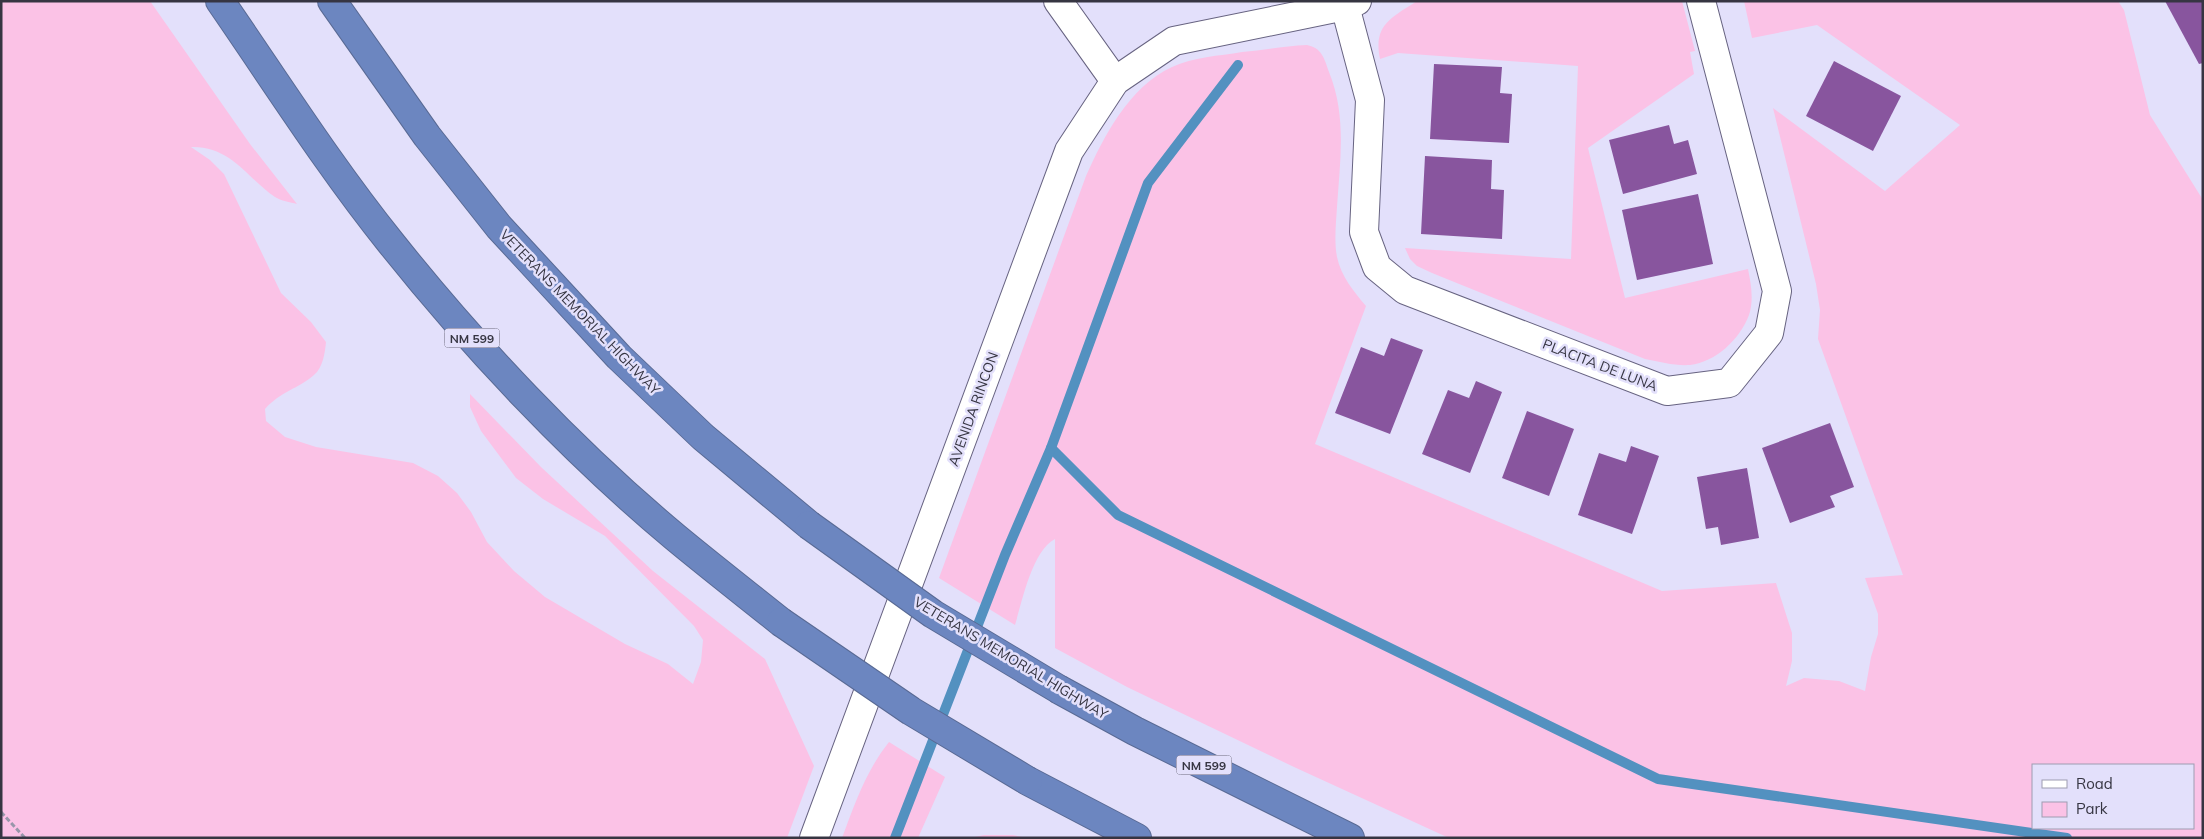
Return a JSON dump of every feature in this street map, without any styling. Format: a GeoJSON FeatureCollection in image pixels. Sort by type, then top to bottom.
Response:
{"type":"FeatureCollection","features":[{"type":"Feature","properties":{"kind":"highway","name":"NM 599"},"geometry":{"type":"LineString","coordinates":[[220,1],[322,151],[385,235],[484,352],[589,460],[675,537],[781,622],[912,711],[1028,780],[1137,838]]}},
{"type":"Feature","properties":{"kind":"highway","name":"VETERANS MEMORIAL HIGHWAY"},"geometry":{"type":"LineString","coordinates":[[332,1],[427,136],[499,227],[619,357],[703,437],[809,525],[933,614],[1060,690],[1135,730],[1350,838]]}},
{"type":"Feature","properties":{"kind":"street"},"geometry":{"type":"LineString","coordinates":[[1058,1],[1115,81],[1174,41],[1351,4]]}},
{"type":"Feature","properties":{"kind":"street","name":"PLACITA DE LUNA"},"geometry":{"type":"LineString","coordinates":[[1351,4],[1370,100],[1364,232],[1377,267],[1405,290],[1667,391],[1729,383],[1770,333],[1777,291],[1701,1]]}},
{"type":"Feature","properties":{"kind":"street","name":"AVENIDA RINCON"},"geometry":{"type":"LineString","coordinates":[[814,838],[1069,151],[1115,81]]}},
{"type":"Feature","properties":{"kind":"path"},"geometry":{"type":"LineString","coordinates":[[1,812],[25,838]]}},
{"type":"Feature","properties":{"kind":"green space"},"geometry":{"type":"Polygon","coordinates":[[[1,1],[150,1],[250,144],[297,204],[275,197],[228,157],[205,148],[191,147],[210,160],[224,174],[281,293],[311,322],[326,342],[323,360],[317,372],[308,380],[271,403],[265,409],[266,421],[285,437],[316,447],[413,463],[438,476],[457,493],[471,512],[487,542],[514,571],[545,597],[625,644],[668,664],[693,684],[701,662],[703,640],[694,626],[605,536],[543,499],[516,478],[481,431],[470,407],[470,394],[541,467],[653,571],[765,659],[814,766],[787,838],[1,838],[1,1]]]}},
{"type":"Feature","properties":{"kind":"green space"},"geometry":{"type":"Polygon","coordinates":[[[1417,1],[1682,1],[1695,51],[1690,52],[1694,74],[1588,148],[1625,298],[1748,269],[1752,298],[1751,309],[1740,333],[1726,348],[1709,359],[1690,365],[1645,359],[1432,273],[1417,266],[1410,259],[1405,248],[1571,259],[1578,66],[1398,53],[1380,59],[1379,38],[1382,30],[1399,12],[1417,1]]]}},
{"type":"Feature","properties":{"kind":"green space"},"geometry":{"type":"Polygon","coordinates":[[[1744,1],[2118,1],[2124,10],[2150,115],[2203,200],[2203,838],[1449,838],[1294,767],[1127,687],[1055,648],[1055,539],[1047,545],[1034,565],[1015,625],[939,578],[1086,176],[1101,145],[1120,114],[1143,87],[1157,76],[1180,64],[1215,56],[1307,45],[1319,51],[1324,58],[1335,89],[1341,139],[1336,232],[1337,257],[1345,277],[1366,306],[1315,444],[1662,591],[1776,583],[1792,633],[1792,661],[1786,686],[1804,678],[1839,681],[1865,691],[1871,657],[1878,634],[1878,614],[1865,578],[1903,575],[1818,339],[1820,310],[1816,284],[1773,108],[1885,191],[1960,125],[1817,25],[1752,38],[1744,1]]]}},
{"type":"Feature","properties":{"kind":"green space"},"geometry":{"type":"Polygon","coordinates":[[[889,742],[945,777],[918,838],[842,838],[867,776],[889,742]]]}},
{"type":"Feature","properties":{"kind":"green space"},"geometry":{"type":"Polygon","coordinates":[[[984,835],[1013,835],[1027,838],[970,838],[984,835]]]}},
{"type":"Feature","properties":{"kind":"building"},"geometry":{"type":"Polygon","coordinates":[[[2165,1],[2203,1],[2203,63],[2199,64],[2165,1]]]}},
{"type":"Feature","properties":{"kind":"building"},"geometry":{"type":"Polygon","coordinates":[[[1834,61],[1901,96],[1873,151],[1806,116],[1834,61]]]}},
{"type":"Feature","properties":{"kind":"building"},"geometry":{"type":"Polygon","coordinates":[[[1434,64],[1502,67],[1500,93],[1512,94],[1509,143],[1430,139],[1434,64]]]}},
{"type":"Feature","properties":{"kind":"building"},"geometry":{"type":"Polygon","coordinates":[[[1669,125],[1674,144],[1688,140],[1697,174],[1623,194],[1609,140],[1669,125]]]}},
{"type":"Feature","properties":{"kind":"building"},"geometry":{"type":"Polygon","coordinates":[[[1425,156],[1492,160],[1491,189],[1504,190],[1502,239],[1421,234],[1425,156]]]}},
{"type":"Feature","properties":{"kind":"building"},"geometry":{"type":"Polygon","coordinates":[[[1698,194],[1713,264],[1637,280],[1622,210],[1698,194]]]}},
{"type":"Feature","properties":{"kind":"building"},"geometry":{"type":"Polygon","coordinates":[[[1391,338],[1423,350],[1390,434],[1335,413],[1361,347],[1384,356],[1391,338]]]}},
{"type":"Feature","properties":{"kind":"building"},"geometry":{"type":"Polygon","coordinates":[[[1476,381],[1502,392],[1470,473],[1422,454],[1448,390],[1469,398],[1476,381]]]}},
{"type":"Feature","properties":{"kind":"building"},"geometry":{"type":"Polygon","coordinates":[[[1527,411],[1574,429],[1549,496],[1502,478],[1527,411]]]}},
{"type":"Feature","properties":{"kind":"building"},"geometry":{"type":"Polygon","coordinates":[[[1830,423],[1854,487],[1830,496],[1835,507],[1790,523],[1762,448],[1830,423]]]}},
{"type":"Feature","properties":{"kind":"building"},"geometry":{"type":"Polygon","coordinates":[[[1631,446],[1659,456],[1632,534],[1578,515],[1599,453],[1626,462],[1631,446]]]}},
{"type":"Feature","properties":{"kind":"building"},"geometry":{"type":"Polygon","coordinates":[[[1747,468],[1759,538],[1721,545],[1718,527],[1706,529],[1697,477],[1747,468]]]}},
{"type":"Feature","properties":{"kind":"waterway"},"geometry":{"type":"LineString","coordinates":[[895,838],[1005,555],[1051,448],[1148,183],[1238,65]]}},
{"type":"Feature","properties":{"kind":"waterway"},"geometry":{"type":"LineString","coordinates":[[1051,448],[1118,515],[1658,779],[2067,838]]}}]}
